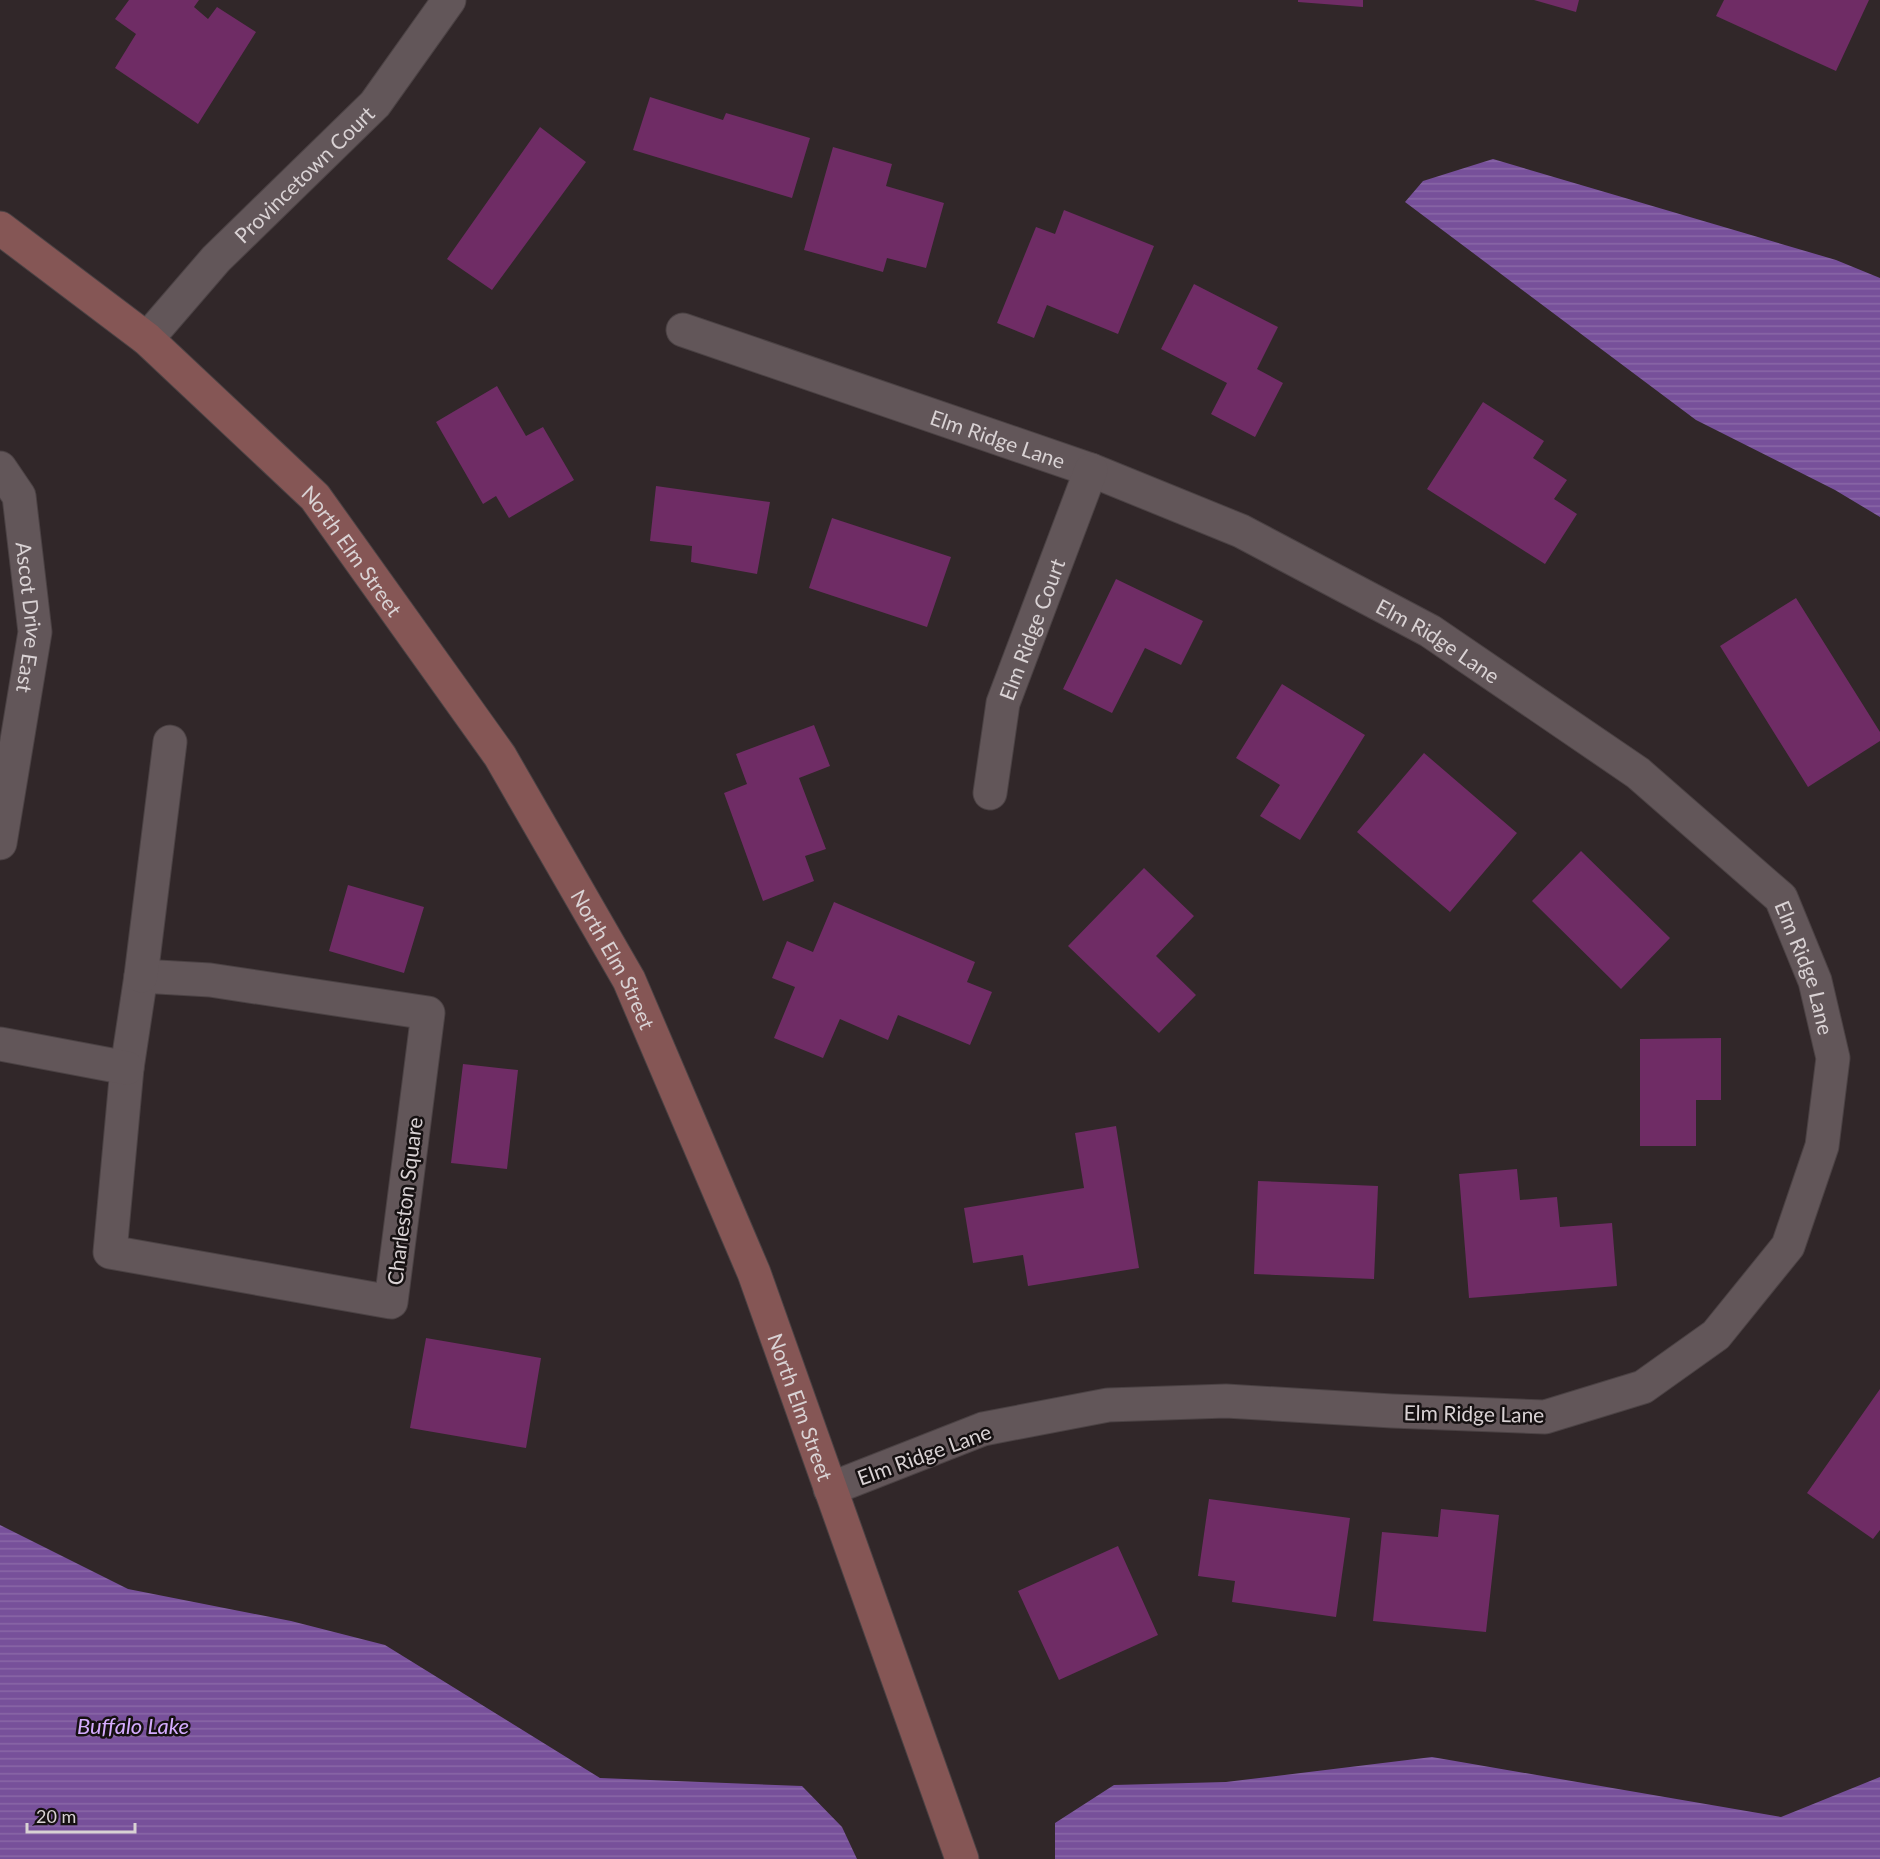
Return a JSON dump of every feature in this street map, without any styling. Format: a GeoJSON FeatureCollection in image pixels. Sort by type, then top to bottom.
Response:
{"type":"FeatureCollection","features":[{"type":"Feature","properties":{"kind":"main road","name":"North Elm Street"},"geometry":{"type":"LineString","coordinates":[[0,228],[147,339],[315,497],[500,756],[629,980],[754,1273],[962,1859]]}},
{"type":"Feature","properties":{"kind":"street","name":"Provincetown Court"},"geometry":{"type":"LineString","coordinates":[[147,339],[216,259],[375,104],[438,4]]}},
{"type":"Feature","properties":{"kind":"street","name":"Elm Ridge Lane"},"geometry":{"type":"LineString","coordinates":[[682,330],[1091,470],[1241,531],[1430,631],[1638,773],[1781,898],[1815,981],[1833,1058],[1822,1146],[1788,1246],[1716,1335],[1643,1387],[1545,1417],[1226,1401],[1108,1405],[983,1429],[830,1489]]}},
{"type":"Feature","properties":{"kind":"street","name":"Ascot Drive East"},"geometry":{"type":"LineString","coordinates":[[0,468],[19,496],[34,632],[0,843]]}},
{"type":"Feature","properties":{"kind":"street","name":"Elm Ridge Court"},"geometry":{"type":"LineString","coordinates":[[990,794],[1003,703],[1091,470]]}},
{"type":"Feature","properties":{"kind":"street"},"geometry":{"type":"LineString","coordinates":[[141,976],[170,742]]}},
{"type":"Feature","properties":{"kind":"street","name":"Charleston Square"},"geometry":{"type":"LineString","coordinates":[[141,976],[210,980],[428,1013],[391,1302],[110,1252],[127,1068],[141,976]]}},
{"type":"Feature","properties":{"kind":"street"},"geometry":{"type":"LineString","coordinates":[[0,1044],[127,1068]]}},
{"type":"Feature","properties":{"kind":"water"},"geometry":{"type":"Polygon","coordinates":[[[1493,159],[1836,260],[1880,278],[1880,517],[1835,490],[1696,420],[1405,202],[1423,181],[1493,159]]]}},
{"type":"Feature","properties":{"kind":"water","name":"Buffalo Lake"},"geometry":{"type":"Polygon","coordinates":[[[0,1525],[128,1589],[291,1621],[385,1645],[600,1778],[802,1786],[842,1827],[857,1859],[0,1859],[0,1525]]]}},
{"type":"Feature","properties":{"kind":"water"},"geometry":{"type":"Polygon","coordinates":[[[1432,1757],[1781,1817],[1880,1777],[1880,1859],[1055,1859],[1055,1823],[1114,1785],[1226,1782],[1432,1757]]]}},
{"type":"Feature","properties":{"kind":"building"},"geometry":{"type":"Polygon","coordinates":[[[129,0],[199,0],[194,7],[208,19],[217,7],[256,32],[198,124],[115,68],[136,34],[115,19],[129,0]]]}},
{"type":"Feature","properties":{"kind":"building"},"geometry":{"type":"Polygon","coordinates":[[[1298,0],[1363,0],[1363,7],[1298,2],[1298,0]]]}},
{"type":"Feature","properties":{"kind":"building"},"geometry":{"type":"Polygon","coordinates":[[[1534,0],[1579,0],[1576,12],[1534,0]]]}},
{"type":"Feature","properties":{"kind":"building"},"geometry":{"type":"Polygon","coordinates":[[[1724,0],[1869,0],[1836,71],[1716,16],[1724,0]]]}},
{"type":"Feature","properties":{"kind":"building"},"geometry":{"type":"Polygon","coordinates":[[[650,97],[723,120],[726,113],[810,138],[792,198],[633,150],[650,97]]]}},
{"type":"Feature","properties":{"kind":"building"},"geometry":{"type":"Polygon","coordinates":[[[540,127],[586,162],[492,290],[447,259],[540,127]]]}},
{"type":"Feature","properties":{"kind":"building"},"geometry":{"type":"Polygon","coordinates":[[[833,147],[892,164],[886,186],[944,203],[926,268],[887,258],[883,272],[804,250],[833,147]]]}},
{"type":"Feature","properties":{"kind":"building"},"geometry":{"type":"Polygon","coordinates":[[[1064,210],[1154,246],[1118,334],[1047,305],[1034,338],[997,323],[1036,227],[1055,234],[1064,210]]]}},
{"type":"Feature","properties":{"kind":"building"},"geometry":{"type":"Polygon","coordinates":[[[1194,284],[1278,327],[1257,369],[1283,383],[1255,437],[1211,414],[1227,383],[1161,349],[1194,284]]]}},
{"type":"Feature","properties":{"kind":"building"},"geometry":{"type":"Polygon","coordinates":[[[497,386],[526,436],[543,427],[574,480],[509,518],[496,496],[483,504],[436,422],[497,386]]]}},
{"type":"Feature","properties":{"kind":"building"},"geometry":{"type":"Polygon","coordinates":[[[1483,402],[1544,441],[1533,458],[1567,480],[1554,499],[1577,514],[1545,564],[1427,489],[1483,402]]]}},
{"type":"Feature","properties":{"kind":"building"},"geometry":{"type":"Polygon","coordinates":[[[656,486],[770,502],[757,574],[691,562],[692,546],[650,541],[656,486]]]}},
{"type":"Feature","properties":{"kind":"building"},"geometry":{"type":"Polygon","coordinates":[[[832,518],[951,557],[927,627],[809,588],[832,518]]]}},
{"type":"Feature","properties":{"kind":"building"},"geometry":{"type":"Polygon","coordinates":[[[1116,579],[1203,621],[1181,665],[1145,648],[1112,713],[1063,689],[1116,579]]]}},
{"type":"Feature","properties":{"kind":"building"},"geometry":{"type":"Polygon","coordinates":[[[1796,598],[1880,732],[1880,741],[1808,787],[1720,646],[1796,598]]]}},
{"type":"Feature","properties":{"kind":"building"},"geometry":{"type":"Polygon","coordinates":[[[1282,684],[1365,735],[1300,840],[1260,816],[1280,785],[1236,758],[1282,684]]]}},
{"type":"Feature","properties":{"kind":"building"},"geometry":{"type":"Polygon","coordinates":[[[814,725],[830,766],[799,778],[826,849],[805,856],[814,881],[763,901],[724,793],[747,784],[736,754],[814,725]]]}},
{"type":"Feature","properties":{"kind":"building"},"geometry":{"type":"Polygon","coordinates":[[[1424,753],[1517,833],[1450,912],[1357,832],[1424,753]]]}},
{"type":"Feature","properties":{"kind":"building"},"geometry":{"type":"Polygon","coordinates":[[[1581,851],[1670,938],[1621,989],[1532,901],[1581,851]]]}},
{"type":"Feature","properties":{"kind":"building"},"geometry":{"type":"Polygon","coordinates":[[[1144,868],[1194,916],[1156,956],[1196,995],[1159,1033],[1068,946],[1144,868]]]}},
{"type":"Feature","properties":{"kind":"building"},"geometry":{"type":"Polygon","coordinates":[[[348,885],[424,907],[404,973],[329,951],[348,885]]]}},
{"type":"Feature","properties":{"kind":"building"},"geometry":{"type":"Polygon","coordinates":[[[834,902],[975,962],[967,982],[992,992],[970,1045],[898,1015],[888,1040],[840,1019],[823,1058],[774,1038],[795,987],[772,978],[787,941],[813,952],[834,902]]]}},
{"type":"Feature","properties":{"kind":"building"},"geometry":{"type":"Polygon","coordinates":[[[1721,1038],[1721,1100],[1696,1100],[1696,1146],[1640,1146],[1640,1039],[1721,1038]]]}},
{"type":"Feature","properties":{"kind":"building"},"geometry":{"type":"Polygon","coordinates":[[[463,1064],[518,1070],[507,1169],[451,1163],[463,1064]]]}},
{"type":"Feature","properties":{"kind":"building"},"geometry":{"type":"Polygon","coordinates":[[[1116,1126],[1139,1268],[1028,1286],[1023,1255],[973,1263],[964,1208],[1084,1188],[1075,1133],[1116,1126]]]}},
{"type":"Feature","properties":{"kind":"building"},"geometry":{"type":"Polygon","coordinates":[[[1517,1169],[1520,1200],[1557,1197],[1560,1227],[1612,1223],[1617,1286],[1469,1298],[1459,1174],[1517,1169]]]}},
{"type":"Feature","properties":{"kind":"building"},"geometry":{"type":"Polygon","coordinates":[[[1258,1181],[1378,1186],[1374,1279],[1254,1274],[1258,1181]]]}},
{"type":"Feature","properties":{"kind":"building"},"geometry":{"type":"Polygon","coordinates":[[[426,1338],[541,1358],[526,1448],[410,1428],[426,1338]]]}},
{"type":"Feature","properties":{"kind":"building"},"geometry":{"type":"Polygon","coordinates":[[[1880,1389],[1880,1530],[1873,1539],[1807,1493],[1880,1389]]]}},
{"type":"Feature","properties":{"kind":"building"},"geometry":{"type":"Polygon","coordinates":[[[1209,1499],[1350,1518],[1336,1617],[1232,1602],[1235,1581],[1198,1576],[1209,1499]]]}},
{"type":"Feature","properties":{"kind":"building"},"geometry":{"type":"Polygon","coordinates":[[[1441,1509],[1499,1515],[1486,1632],[1373,1621],[1382,1532],[1438,1537],[1441,1509]]]}},
{"type":"Feature","properties":{"kind":"building"},"geometry":{"type":"Polygon","coordinates":[[[1118,1546],[1158,1635],[1059,1680],[1018,1591],[1118,1546]]]}}]}
